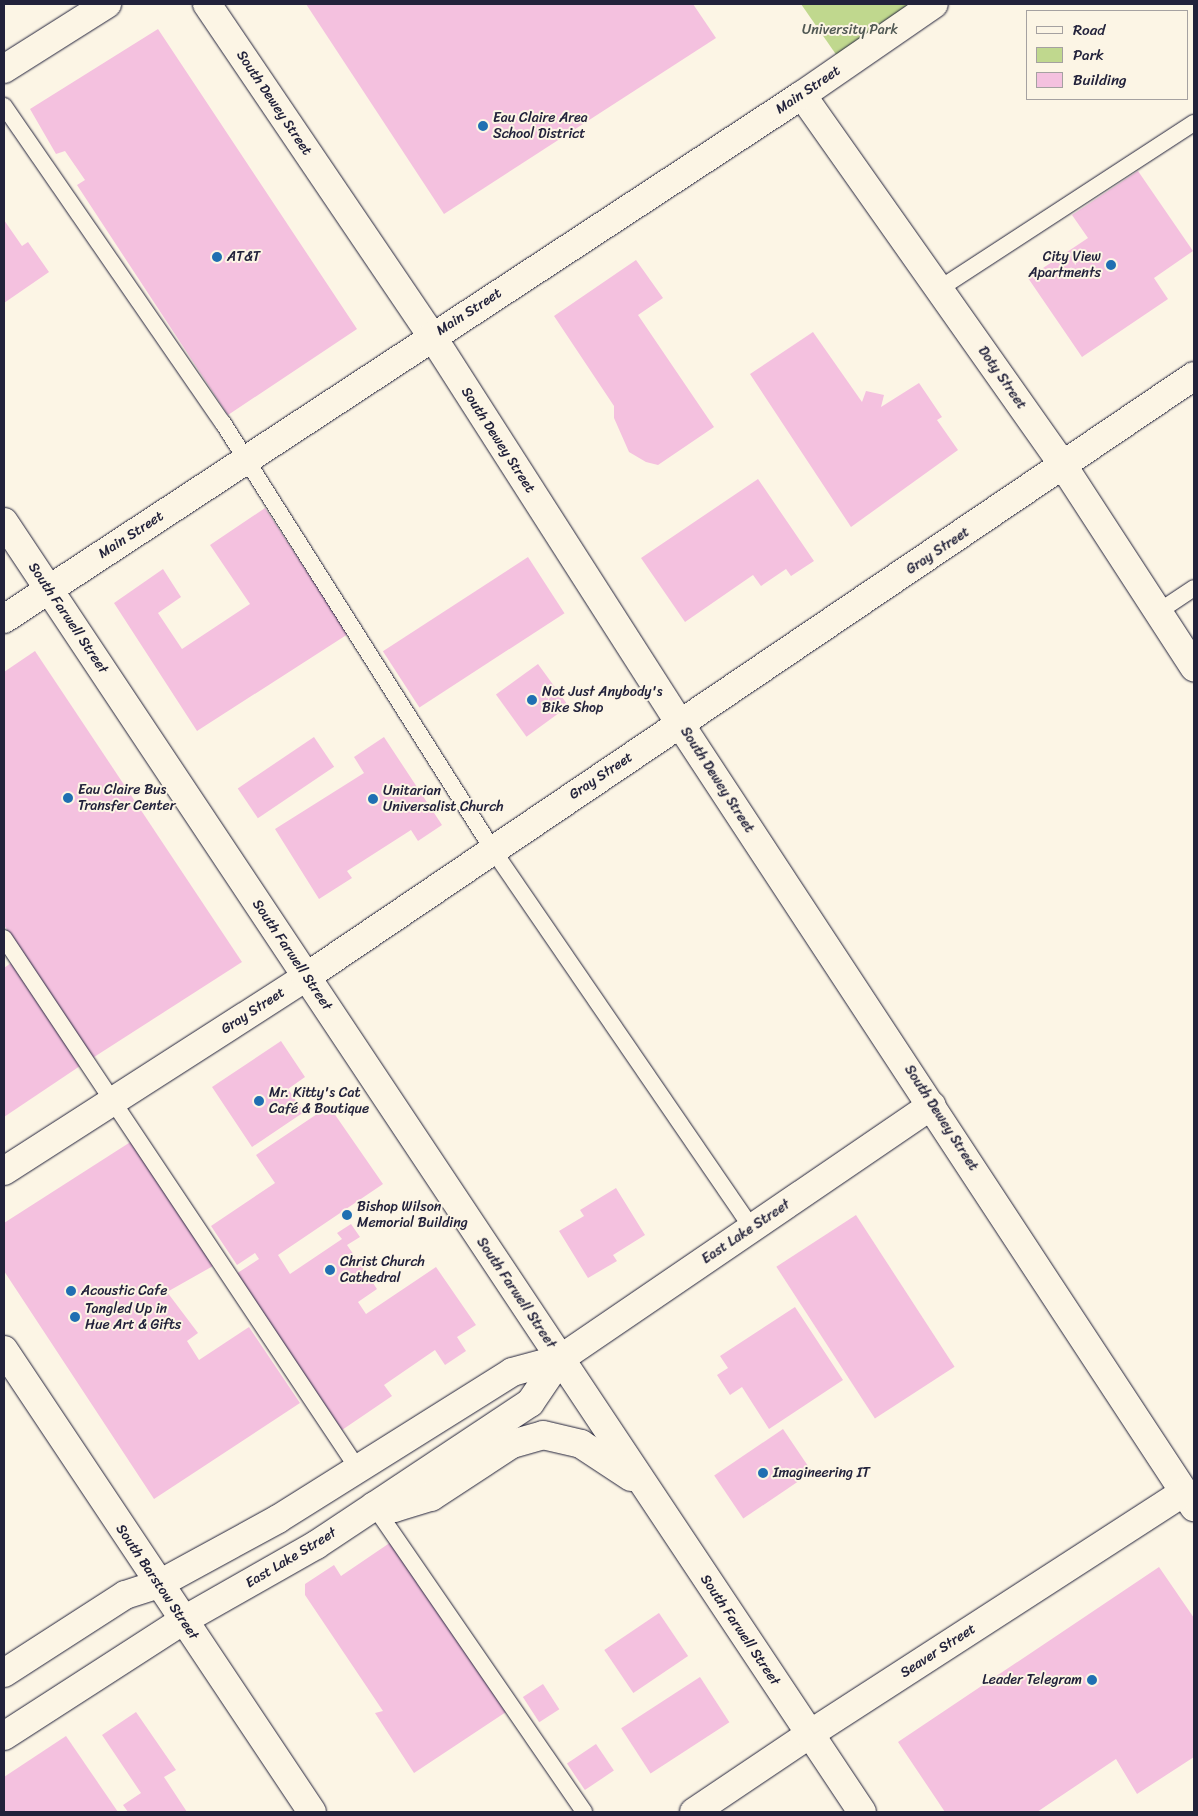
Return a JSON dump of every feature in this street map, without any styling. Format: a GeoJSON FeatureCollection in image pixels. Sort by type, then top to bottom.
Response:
{"type":"FeatureCollection","features":[{"type":"Feature","properties":{"kind":"street"},"geometry":{"type":"LineString","coordinates":[[4,69],[107,4]]}},
{"type":"Feature","properties":{"kind":"street","name":"South Dewey Street"},"geometry":{"type":"LineString","coordinates":[[207,4],[432,336],[680,724],[1191,1494]]}},
{"type":"Feature","properties":{"kind":"street","name":"Main Street"},"geometry":{"type":"LineString","coordinates":[[4,619],[802,94],[934,4]]}},
{"type":"Feature","properties":{"kind":"street","name":"Doty Street"},"geometry":{"type":"LineString","coordinates":[[802,94],[1064,466],[1194,667]]}},
{"type":"Feature","properties":{"kind":"street","name":"Gray Street"},"geometry":{"type":"LineString","coordinates":[[4,1171],[306,977],[1064,466],[1194,376]]}},
{"type":"Feature","properties":{"kind":"street","name":"South Farwell Street"},"geometry":{"type":"LineString","coordinates":[[4,522],[862,1812]]}},
{"type":"Feature","properties":{"kind":"street","name":"East Lake Street"},"geometry":{"type":"LineString","coordinates":[[4,1673],[125,1595],[159,1584],[278,1519],[512,1372],[560,1359],[932,1105]]}},
{"type":"Feature","properties":{"kind":"street","name":"South Barstow Street"},"geometry":{"type":"LineString","coordinates":[[4,1350],[312,1812]]}},
{"type":"Feature","properties":{"kind":"street","name":"East Lake Street"},"geometry":{"type":"LineString","coordinates":[[4,1736],[184,1620],[316,1545],[530,1403],[560,1359]]}},
{"type":"Feature","properties":{"kind":"street"},"geometry":{"type":"LineString","coordinates":[[374,1506],[394,1508],[431,1497],[512,1444],[543,1435],[581,1444],[645,1486]]}},
{"type":"Feature","properties":{"kind":"street","name":"Seaver Street"},"geometry":{"type":"LineString","coordinates":[[694,1812],[810,1734],[1191,1494]]}},
{"type":"Feature","properties":{"kind":"lane"},"geometry":{"type":"LineString","coordinates":[[4,106],[223,423],[244,460],[493,850],[752,1228]]}},
{"type":"Feature","properties":{"kind":"lane"},"geometry":{"type":"LineString","coordinates":[[939,289],[1194,123]]}},
{"type":"Feature","properties":{"kind":"lane"},"geometry":{"type":"LineString","coordinates":[[1158,612],[1194,588]]}},
{"type":"Feature","properties":{"kind":"lane"},"geometry":{"type":"LineString","coordinates":[[4,938],[111,1102],[358,1469]]}},
{"type":"Feature","properties":{"kind":"lane"},"geometry":{"type":"LineString","coordinates":[[374,1506],[584,1812]]}},
{"type":"Feature","properties":{"kind":"green space","name":"University Park"},"geometry":{"type":"Polygon","coordinates":[[[801,4],[934,4],[844,66],[801,4]]]}},
{"type":"Feature","properties":{"kind":"building","name":"Eau Claire Area School District"},"geometry":{"type":"Polygon","coordinates":[[[306,4],[693,4],[716,38],[444,214],[306,4]]]}},
{"type":"Feature","properties":{"kind":"building","name":"AT&T"},"geometry":{"type":"Polygon","coordinates":[[[158,29],[357,329],[228,415],[77,185],[85,180],[65,151],[56,154],[30,109],[158,29]]]}},
{"type":"Feature","properties":{"kind":"building","name":"City View Apartments"},"geometry":{"type":"Polygon","coordinates":[[[1138,171],[1193,251],[1154,278],[1168,299],[1082,357],[1028,278],[1088,238],[1072,215],[1138,171]]]}},
{"type":"Feature","properties":{"kind":"building"},"geometry":{"type":"Polygon","coordinates":[[[4,220],[22,246],[28,242],[49,272],[4,303],[4,220]]]}},
{"type":"Feature","properties":{"kind":"building"},"geometry":{"type":"Polygon","coordinates":[[[636,260],[663,298],[638,315],[714,427],[658,465],[646,462],[629,452],[614,418],[614,406],[554,316],[636,260]]]}},
{"type":"Feature","properties":{"kind":"building"},"geometry":{"type":"Polygon","coordinates":[[[813,332],[862,402],[866,391],[884,395],[881,407],[919,383],[942,417],[937,420],[958,450],[851,527],[750,374],[813,332]]]}},
{"type":"Feature","properties":{"kind":"building"},"geometry":{"type":"Polygon","coordinates":[[[758,479],[814,561],[791,576],[786,569],[761,586],[753,575],[685,622],[641,558],[758,479]]]}},
{"type":"Feature","properties":{"kind":"building"},"geometry":{"type":"Polygon","coordinates":[[[265,508],[348,634],[197,731],[114,603],[163,569],[181,597],[158,613],[182,649],[250,604],[210,545],[265,508]]]}},
{"type":"Feature","properties":{"kind":"building"},"geometry":{"type":"Polygon","coordinates":[[[528,557],[564,613],[419,707],[383,651],[528,557]]]}},
{"type":"Feature","properties":{"kind":"building","name":"Eau Claire Bus Transfer Center"},"geometry":{"type":"Polygon","coordinates":[[[35,651],[242,962],[91,1059],[4,925],[4,672],[35,651]]]}},
{"type":"Feature","properties":{"kind":"building","name":"Not Just Anybody's Bike Shop"},"geometry":{"type":"Polygon","coordinates":[[[538,664],[569,706],[526,737],[496,695],[538,664]]]}},
{"type":"Feature","properties":{"kind":"building"},"geometry":{"type":"Polygon","coordinates":[[[314,737],[334,767],[258,818],[238,788],[314,737]]]}},
{"type":"Feature","properties":{"kind":"building","name":"Unitarian Universalist Church"},"geometry":{"type":"Polygon","coordinates":[[[384,737],[442,825],[418,841],[411,830],[347,871],[352,878],[319,899],[275,829],[364,773],[354,757],[384,737]]]}},
{"type":"Feature","properties":{"kind":"building"},"geometry":{"type":"Polygon","coordinates":[[[11,963],[80,1066],[4,1117],[4,968],[11,963]]]}},
{"type":"Feature","properties":{"kind":"building","name":"Mr. Kitty's Cat Café & Boutique"},"geometry":{"type":"Polygon","coordinates":[[[281,1041],[305,1077],[288,1089],[304,1112],[252,1147],[212,1087],[281,1041]]]}},
{"type":"Feature","properties":{"kind":"building","name":"Christ Church Cathedral"},"geometry":{"type":"Polygon","coordinates":[[[329,1106],[383,1184],[278,1255],[290,1274],[342,1239],[337,1233],[351,1224],[360,1237],[347,1245],[377,1289],[358,1302],[366,1314],[436,1267],[476,1325],[457,1337],[466,1351],[445,1365],[435,1350],[384,1385],[392,1396],[342,1430],[236,1274],[259,1259],[255,1253],[237,1265],[211,1226],[275,1183],[256,1155],[329,1106]]]}},
{"type":"Feature","properties":{"kind":"building"},"geometry":{"type":"Polygon","coordinates":[[[132,1141],[213,1266],[167,1292],[198,1333],[187,1341],[199,1360],[249,1327],[300,1403],[154,1499],[4,1271],[4,1223],[132,1141]]]}},
{"type":"Feature","properties":{"kind":"building"},"geometry":{"type":"Polygon","coordinates":[[[616,1188],[645,1235],[613,1255],[617,1261],[588,1278],[559,1231],[584,1216],[580,1210],[616,1188]]]}},
{"type":"Feature","properties":{"kind":"building"},"geometry":{"type":"Polygon","coordinates":[[[856,1215],[955,1367],[875,1419],[776,1267],[856,1215]]]}},
{"type":"Feature","properties":{"kind":"building"},"geometry":{"type":"Polygon","coordinates":[[[795,1307],[843,1380],[769,1429],[742,1387],[730,1395],[717,1375],[728,1368],[720,1356],[795,1307]]]}},
{"type":"Feature","properties":{"kind":"building","name":"Imagineering IT"},"geometry":{"type":"Polygon","coordinates":[[[783,1429],[812,1472],[743,1519],[714,1475],[783,1429]]]}},
{"type":"Feature","properties":{"kind":"building"},"geometry":{"type":"Polygon","coordinates":[[[394,1540],[506,1712],[414,1773],[375,1713],[383,1711],[305,1595],[305,1584],[334,1565],[341,1576],[394,1540]]]}},
{"type":"Feature","properties":{"kind":"building","name":"Leader Telegram"},"geometry":{"type":"Polygon","coordinates":[[[1159,1567],[1194,1618],[1194,1757],[1137,1794],[1116,1759],[1037,1812],[945,1812],[898,1742],[1159,1567]]]}},
{"type":"Feature","properties":{"kind":"building"},"geometry":{"type":"Polygon","coordinates":[[[659,1613],[688,1656],[633,1693],[604,1650],[659,1613]]]}},
{"type":"Feature","properties":{"kind":"building"},"geometry":{"type":"Polygon","coordinates":[[[700,1677],[729,1722],[651,1773],[621,1728],[700,1677]]]}},
{"type":"Feature","properties":{"kind":"building"},"geometry":{"type":"Polygon","coordinates":[[[543,1684],[559,1709],[539,1722],[523,1697],[543,1684]]]}},
{"type":"Feature","properties":{"kind":"building"},"geometry":{"type":"Polygon","coordinates":[[[136,1712],[176,1770],[164,1777],[187,1812],[128,1812],[123,1805],[141,1793],[102,1735],[136,1712]]]}},
{"type":"Feature","properties":{"kind":"building"},"geometry":{"type":"Polygon","coordinates":[[[66,1736],[118,1812],[4,1812],[4,1777],[66,1736]]]}},
{"type":"Feature","properties":{"kind":"building"},"geometry":{"type":"Polygon","coordinates":[[[596,1744],[614,1771],[585,1790],[567,1764],[596,1744]]]}},
{"type":"Feature","properties":{"kind":"place","name":"Eau Claire Area School District"},"geometry":{"type":"Point","coordinates":[483,126]}},
{"type":"Feature","properties":{"kind":"place","name":"AT&T"},"geometry":{"type":"Point","coordinates":[217,257]}},
{"type":"Feature","properties":{"kind":"place","name":"City View Apartments"},"geometry":{"type":"Point","coordinates":[1111,265]}},
{"type":"Feature","properties":{"kind":"place","name":"Not Just Anybody's Bike Shop"},"geometry":{"type":"Point","coordinates":[532,700]}},
{"type":"Feature","properties":{"kind":"place","name":"Eau Claire Bus Transfer Center"},"geometry":{"type":"Point","coordinates":[68,798]}},
{"type":"Feature","properties":{"kind":"place","name":"Unitarian Universalist Church"},"geometry":{"type":"Point","coordinates":[373,799]}},
{"type":"Feature","properties":{"kind":"place","name":"Mr. Kitty's Cat Café & Boutique"},"geometry":{"type":"Point","coordinates":[259,1101]}},
{"type":"Feature","properties":{"kind":"place","name":"Bishop Wilson Memorial Building"},"geometry":{"type":"Point","coordinates":[347,1215]}},
{"type":"Feature","properties":{"kind":"place","name":"Christ Church Cathedral"},"geometry":{"type":"Point","coordinates":[330,1270]}},
{"type":"Feature","properties":{"kind":"place","name":"Acoustic Cafe"},"geometry":{"type":"Point","coordinates":[71,1291]}},
{"type":"Feature","properties":{"kind":"place","name":"Tangled Up in Hue Art & Gifts"},"geometry":{"type":"Point","coordinates":[75,1317]}},
{"type":"Feature","properties":{"kind":"place","name":"Imagineering IT"},"geometry":{"type":"Point","coordinates":[763,1473]}},
{"type":"Feature","properties":{"kind":"place","name":"Leader Telegram"},"geometry":{"type":"Point","coordinates":[1092,1680]}}]}
